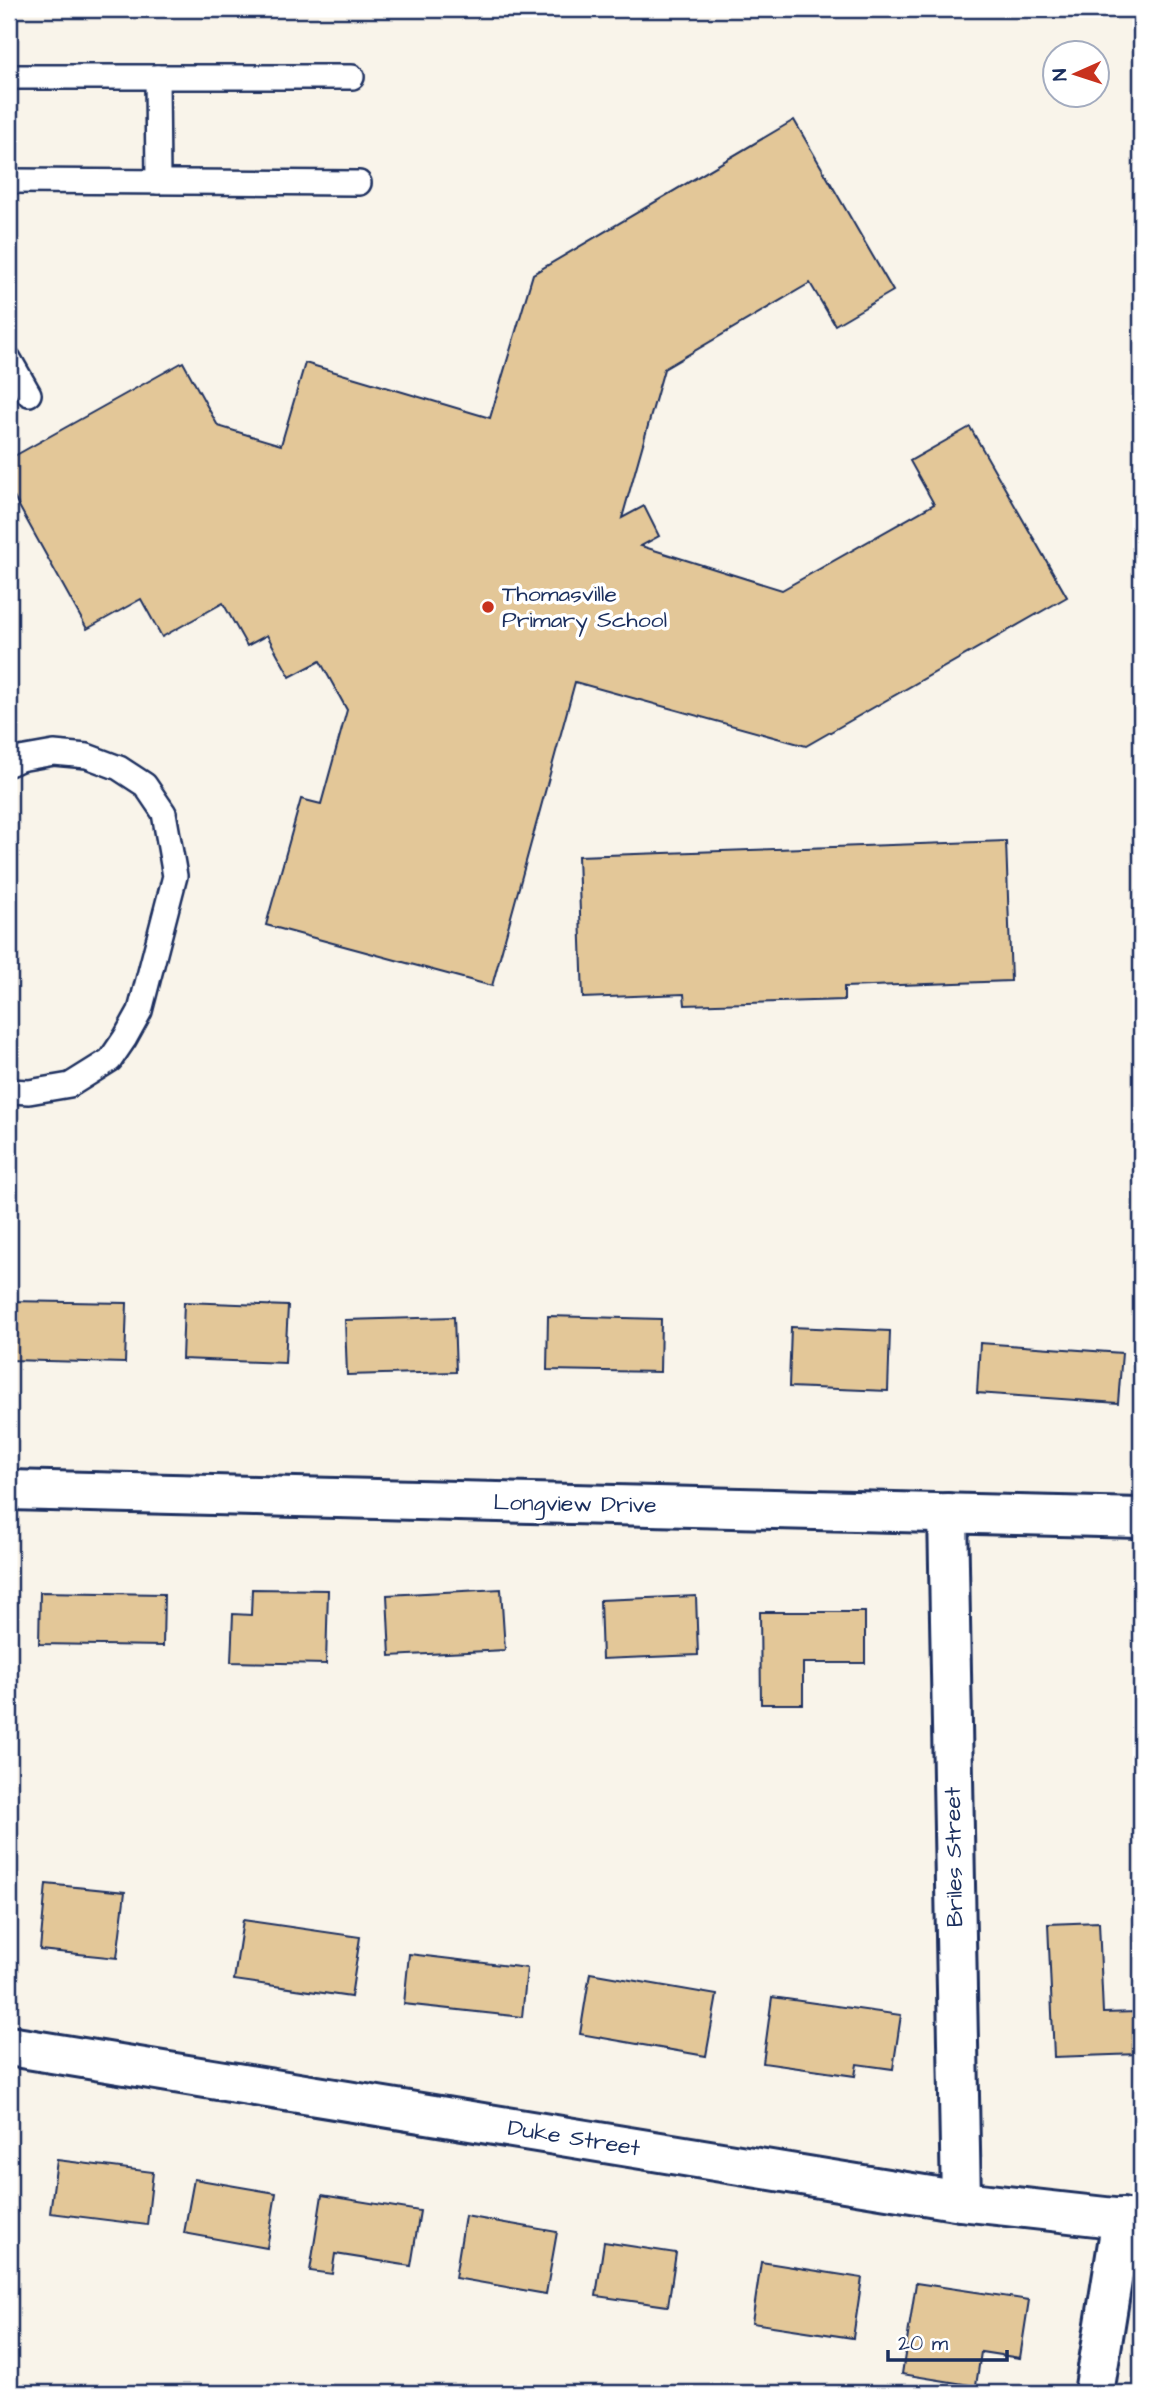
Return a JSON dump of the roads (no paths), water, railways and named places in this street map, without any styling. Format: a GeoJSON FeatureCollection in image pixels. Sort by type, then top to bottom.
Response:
{"type":"FeatureCollection","features":[{"type":"Feature","properties":{"kind":"street","name":"Longview Drive"},"geometry":{"type":"LineString","coordinates":[[9,1490],[1141,1518]]}},
{"type":"Feature","properties":{"kind":"street","name":"Briles Street"},"geometry":{"type":"LineString","coordinates":[[948,1513],[961,2201]]}},
{"type":"Feature","properties":{"kind":"street","name":"Duke Street"},"geometry":{"type":"LineString","coordinates":[[9,2046],[961,2201],[1132,2219]]}},
{"type":"Feature","properties":{"kind":"street"},"geometry":{"type":"LineString","coordinates":[[1094,2393],[1132,2219]]}},
{"type":"Feature","properties":{"kind":"lane"},"geometry":{"type":"LineString","coordinates":[[157,77],[158,182]]}},
{"type":"Feature","properties":{"kind":"lane"},"geometry":{"type":"LineString","coordinates":[[9,78],[352,77]]}},
{"type":"Feature","properties":{"kind":"lane"},"geometry":{"type":"LineString","coordinates":[[9,181],[359,183]]}},
{"type":"Feature","properties":{"kind":"lane"},"geometry":{"type":"LineString","coordinates":[[9,359],[29,394]]}},
{"type":"Feature","properties":{"kind":"lane"},"geometry":{"type":"LineString","coordinates":[[9,764],[20,759],[54,753],[87,755],[119,768],[145,785],[164,813],[175,876],[140,1011],[110,1060],[70,1085],[29,1092],[9,1091]]}},
{"type":"Feature","properties":{"kind":"place","name":"Thomasville Primary School"},"geometry":{"type":"Point","coordinates":[488,607]}}]}
